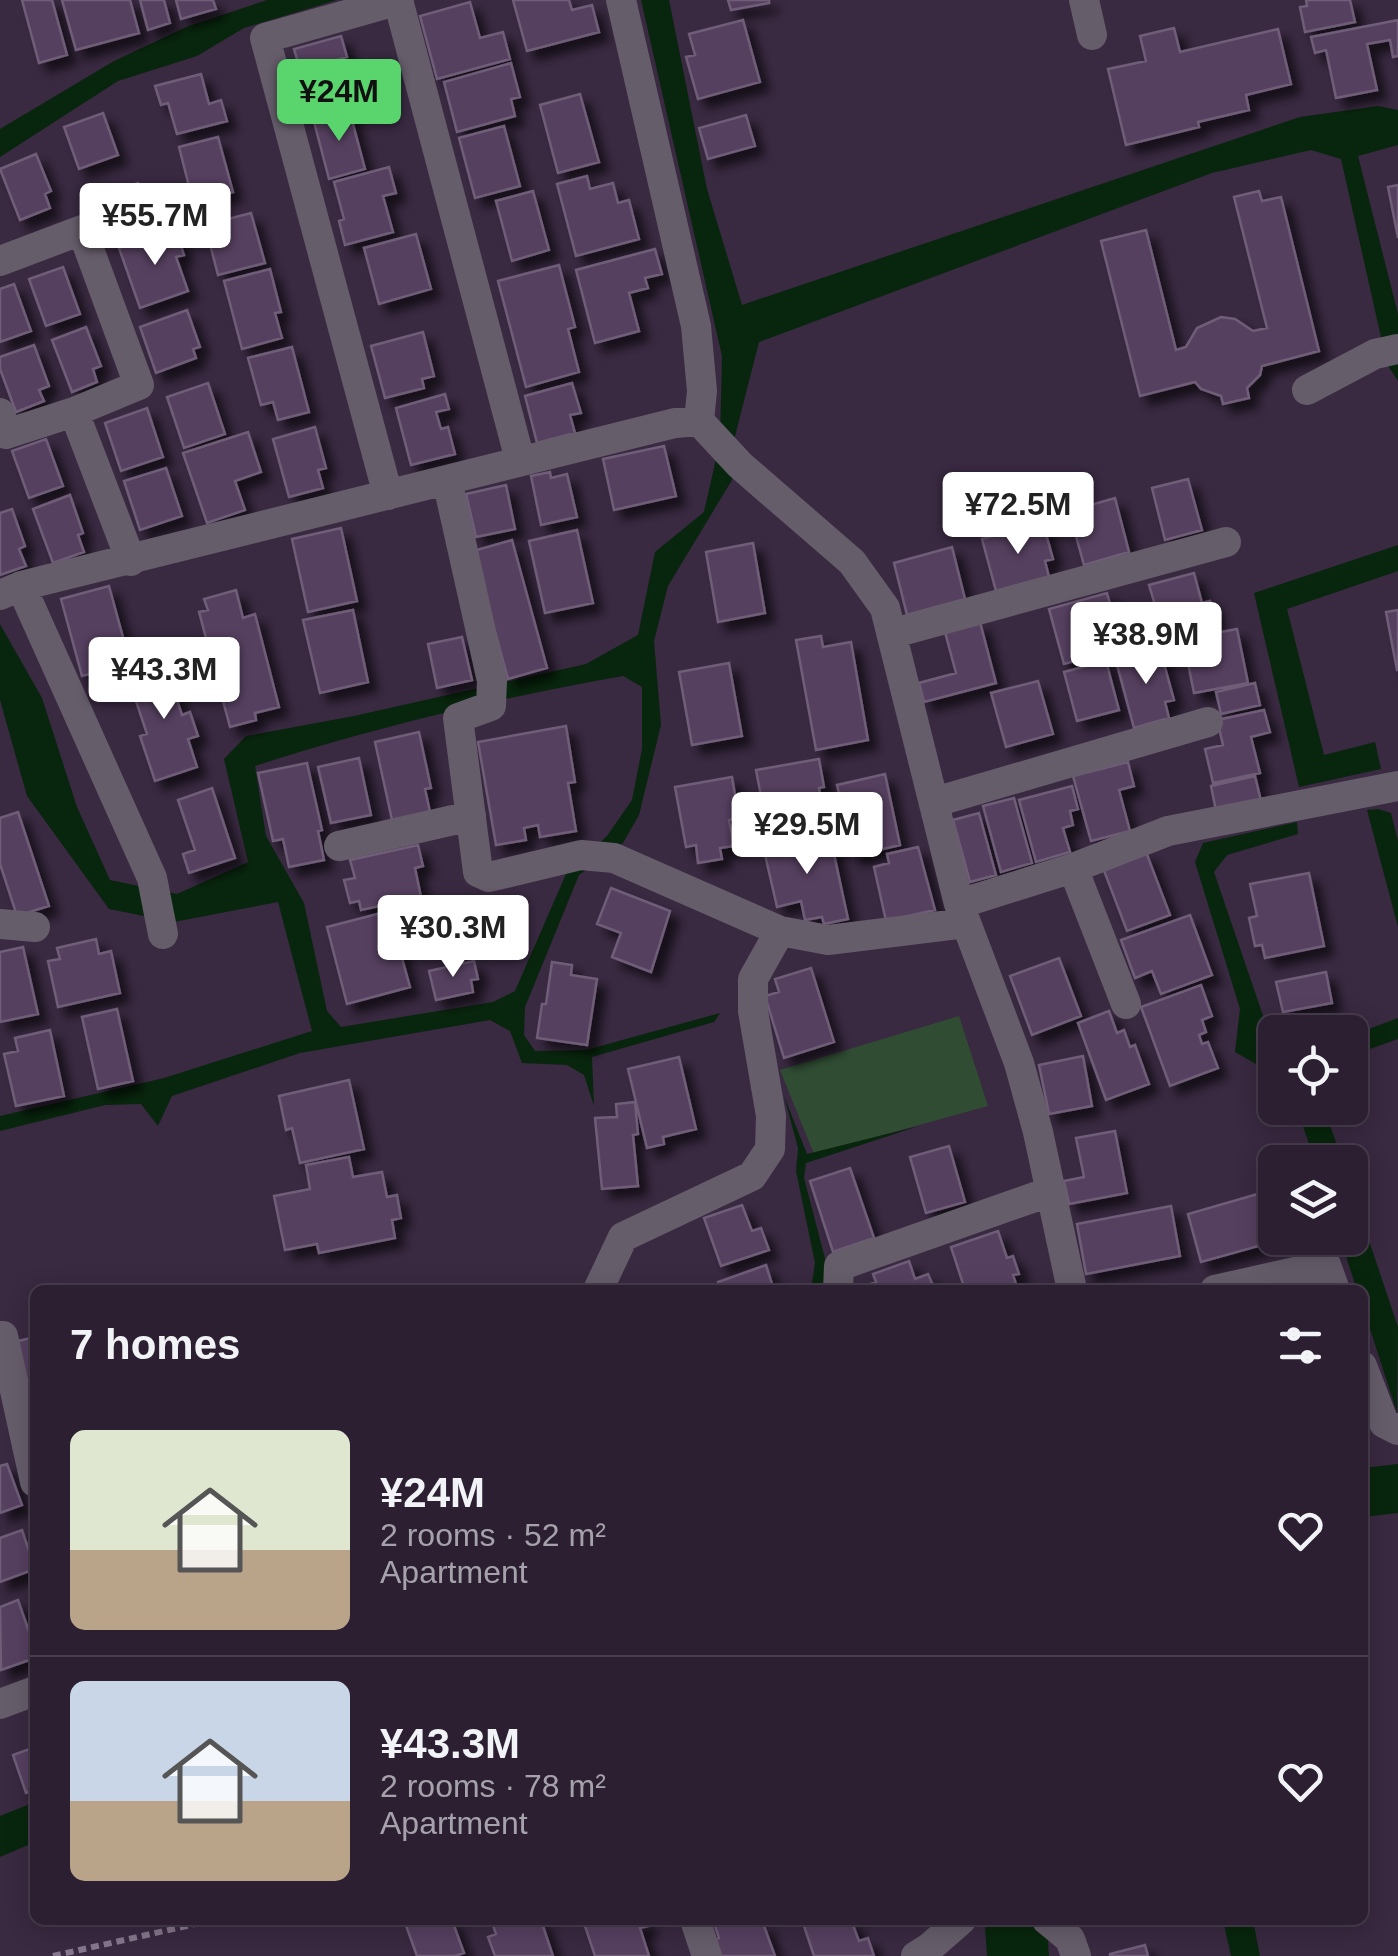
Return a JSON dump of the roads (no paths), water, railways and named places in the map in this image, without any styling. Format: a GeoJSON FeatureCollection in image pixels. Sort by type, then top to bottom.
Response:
{"type":"FeatureCollection","features":[{"type":"Feature","properties":{"kind":"street"},"geometry":{"type":"LineString","coordinates":[[388,495],[265,38],[399,0],[520,460]]}},
{"type":"Feature","properties":{"kind":"street"},"geometry":{"type":"LineString","coordinates":[[621,0],[696,326],[706,430]]}},
{"type":"Feature","properties":{"kind":"street"},"geometry":{"type":"LineString","coordinates":[[1084,0],[1092,35]]}},
{"type":"Feature","properties":{"kind":"street"},"geometry":{"type":"LineString","coordinates":[[0,260],[82,230],[139,384],[74,412],[6,434],[0,413]]}},
{"type":"Feature","properties":{"kind":"street"},"geometry":{"type":"LineString","coordinates":[[1307,390],[1387,352]]}},
{"type":"Feature","properties":{"kind":"street"},"geometry":{"type":"LineString","coordinates":[[74,412],[130,560]]}},
{"type":"Feature","properties":{"kind":"street"},"geometry":{"type":"LineString","coordinates":[[163,934],[152,878],[8,591],[675,423],[706,430],[740,466],[852,562],[886,608],[963,914],[1019,1062],[1071,1285]]}},
{"type":"Feature","properties":{"kind":"street"},"geometry":{"type":"LineString","coordinates":[[446,480],[491,694],[458,718],[478,872],[489,876],[581,854],[614,858],[780,932],[828,940],[963,914],[1168,830],[1398,786]]}},
{"type":"Feature","properties":{"kind":"street"},"geometry":{"type":"LineString","coordinates":[[894,633],[1226,542]]}},
{"type":"Feature","properties":{"kind":"street"},"geometry":{"type":"LineString","coordinates":[[936,802],[1208,722]]}},
{"type":"Feature","properties":{"kind":"street"},"geometry":{"type":"LineString","coordinates":[[339,846],[471,816]]}},
{"type":"Feature","properties":{"kind":"street"},"geometry":{"type":"LineString","coordinates":[[1074,868],[1126,1004]]}},
{"type":"Feature","properties":{"kind":"street"},"geometry":{"type":"LineString","coordinates":[[0,924],[35,926]]}},
{"type":"Feature","properties":{"kind":"street"},"geometry":{"type":"LineString","coordinates":[[600,1285],[623,1237],[752,1176],[770,1148],[771,1116],[753,1012],[752,980],[780,932]]}},
{"type":"Feature","properties":{"kind":"street"},"geometry":{"type":"LineString","coordinates":[[838,1285],[839,1266],[1052,1192]]}},
{"type":"Feature","properties":{"kind":"street"},"geometry":{"type":"LineString","coordinates":[[1239,1285],[1326,1266],[1333,1285]]}},
{"type":"Feature","properties":{"kind":"street"},"geometry":{"type":"LineString","coordinates":[[0,1336],[30,1459]]}},
{"type":"Feature","properties":{"kind":"street"},"geometry":{"type":"LineString","coordinates":[[1368,1382],[1384,1423],[1398,1430]]}},
{"type":"Feature","properties":{"kind":"street"},"geometry":{"type":"LineString","coordinates":[[0,1704],[30,1693]]}},
{"type":"Feature","properties":{"kind":"street"},"geometry":{"type":"LineString","coordinates":[[697,1925],[706,1956]]}},
{"type":"Feature","properties":{"kind":"street"},"geometry":{"type":"LineString","coordinates":[[916,1956],[955,1925]]}},
{"type":"Feature","properties":{"kind":"street"},"geometry":{"type":"LineString","coordinates":[[1054,1925],[1070,1939],[1076,1956]]}}]}
